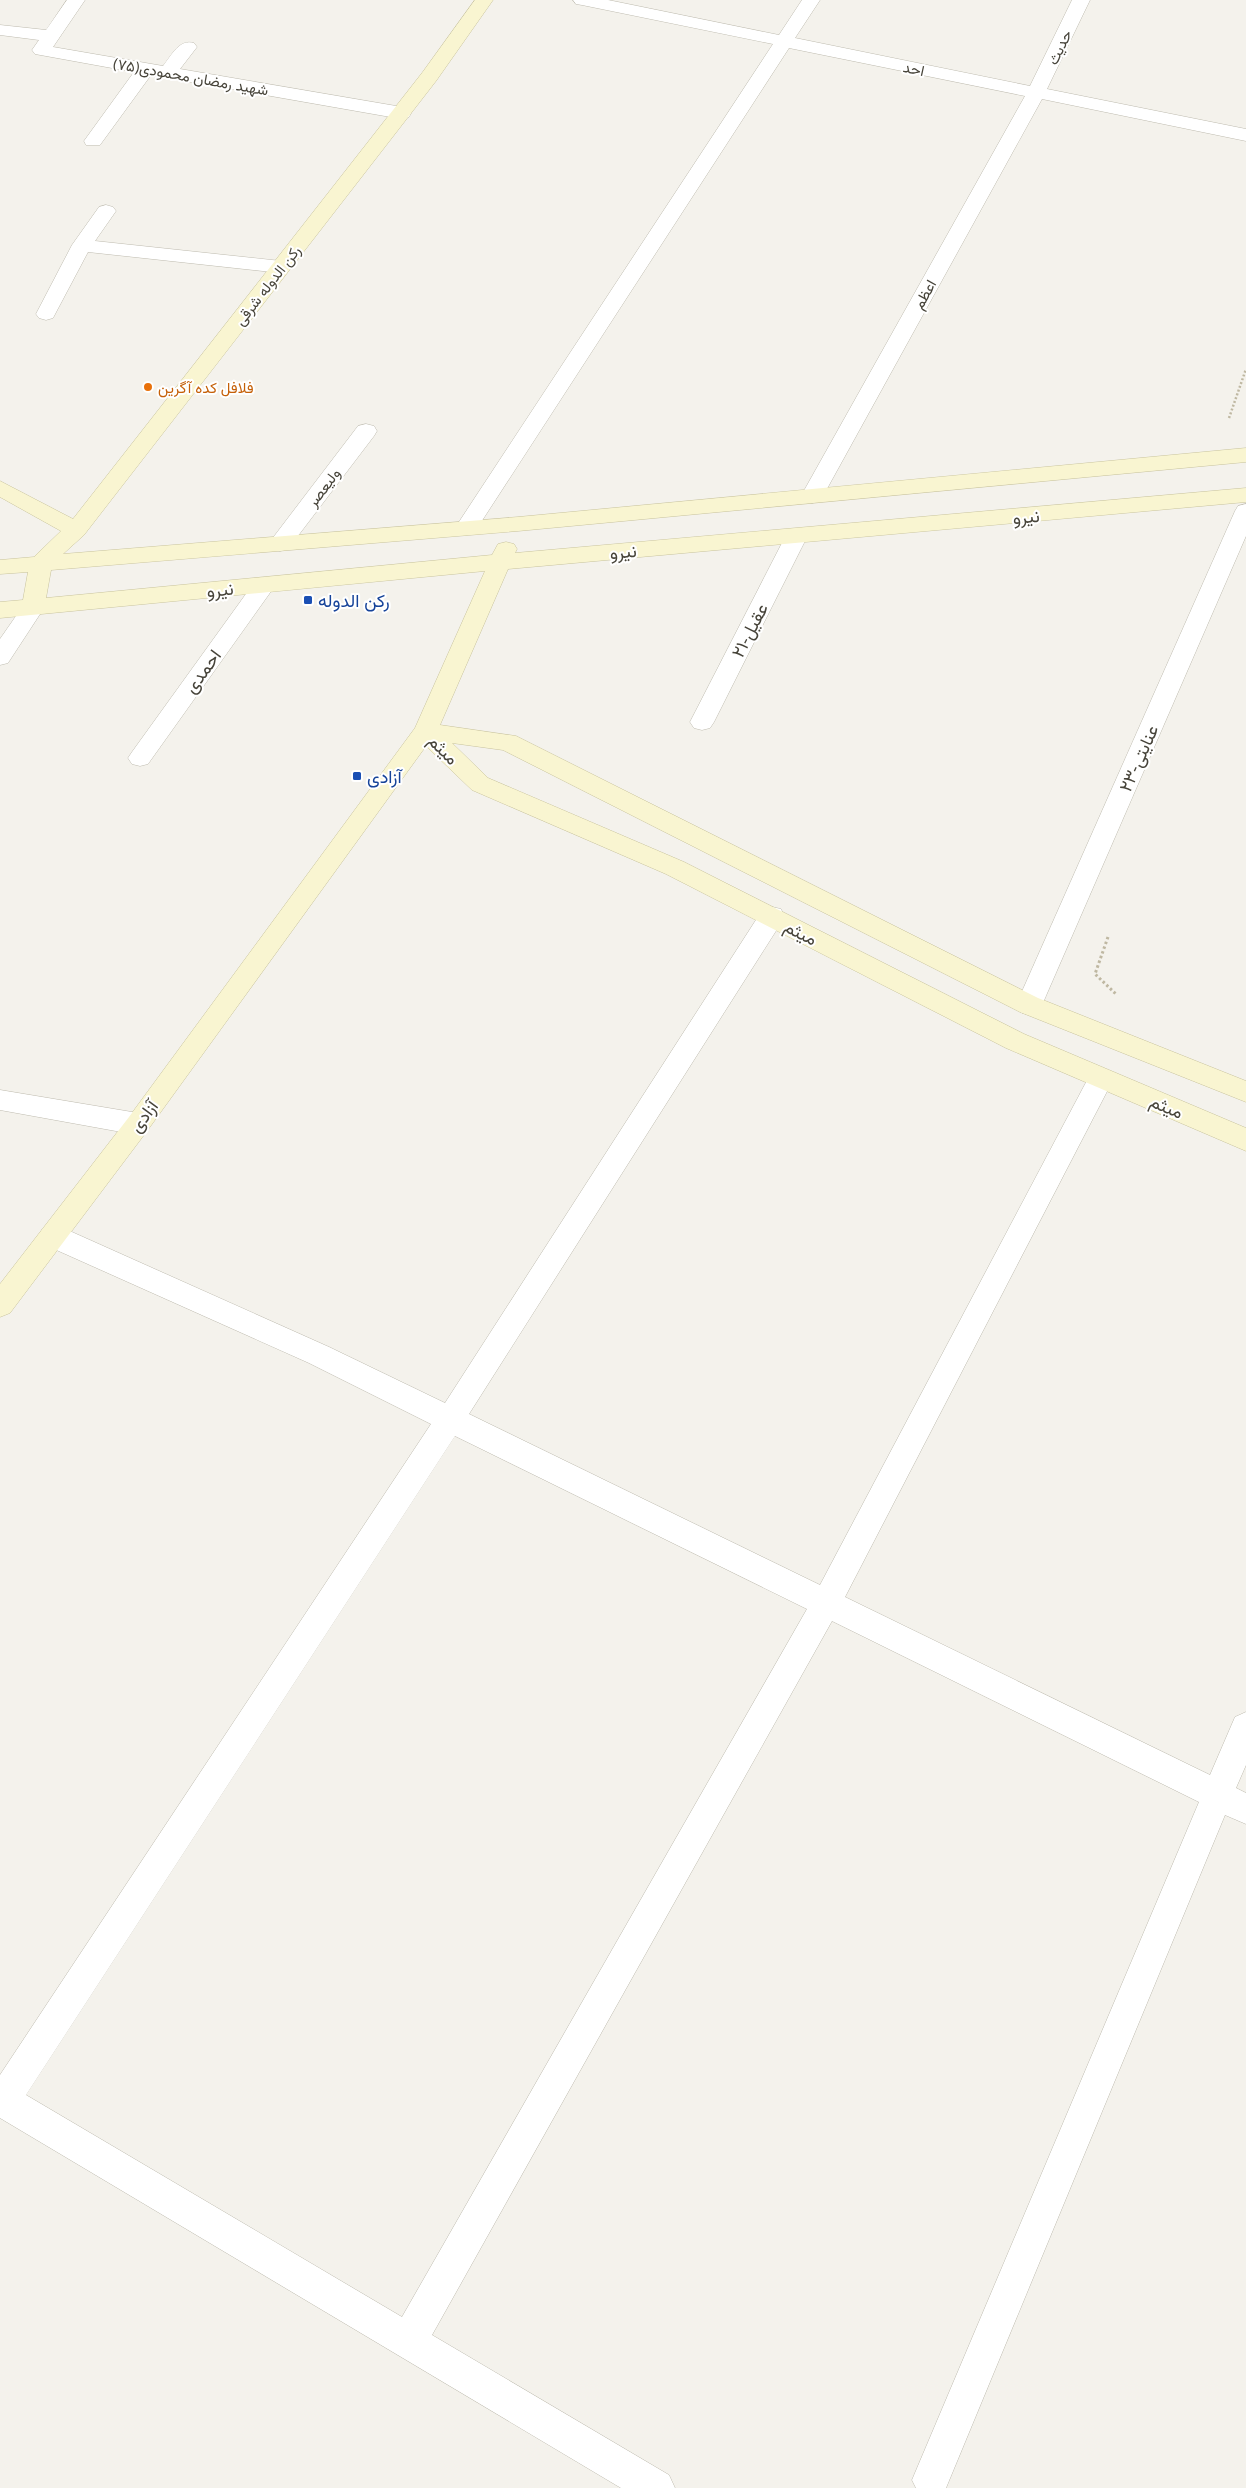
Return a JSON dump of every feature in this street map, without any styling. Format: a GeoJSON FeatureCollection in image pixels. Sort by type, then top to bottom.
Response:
{"type":"FeatureCollection","features":[{"type":"Feature","properties":{"kind":"main road","name":"رکن الدوله شرقی"},"geometry":{"type":"LineString","coordinates":[[41,563],[76,530],[402,113],[484,0]]}},
{"type":"Feature","properties":{"kind":"main road","name":"نیرو"},"geometry":{"type":"LineString","coordinates":[[0,567],[518,524],[1246,455]]}},
{"type":"Feature","properties":{"kind":"main road"},"geometry":{"type":"LineString","coordinates":[[0,488],[76,530]]}},
{"type":"Feature","properties":{"kind":"main road","name":"نیرو"},"geometry":{"type":"LineString","coordinates":[[0,610],[500,562],[796,537],[1246,495]]}},
{"type":"Feature","properties":{"kind":"main road","name":"آزادی"},"geometry":{"type":"LineString","coordinates":[[0,1305],[138,1124],[425,730],[518,524]]}},
{"type":"Feature","properties":{"kind":"main road"},"geometry":{"type":"LineString","coordinates":[[32,608],[41,563]]}},
{"type":"Feature","properties":{"kind":"main road","name":"میثم"},"geometry":{"type":"LineString","coordinates":[[425,730],[508,742],[1029,1005],[1246,1092]]}},
{"type":"Feature","properties":{"kind":"main road","name":"میثم"},"geometry":{"type":"LineString","coordinates":[[425,730],[480,784],[675,868],[1015,1041],[1246,1140]]}},
{"type":"Feature","properties":{"kind":"street","name":"شهید رمضان محمودی(۷۵)"},"geometry":{"type":"LineString","coordinates":[[76,0],[41,50],[402,113]]}},
{"type":"Feature","properties":{"kind":"street","name":"احد"},"geometry":{"type":"LineString","coordinates":[[582,0],[1246,135]]}},
{"type":"Feature","properties":{"kind":"street"},"geometry":{"type":"LineString","coordinates":[[466,528],[812,0]]}},
{"type":"Feature","properties":{"kind":"street","name":"حدیث"},"geometry":{"type":"LineString","coordinates":[[1036,93],[1081,0]]}},
{"type":"Feature","properties":{"kind":"street"},"geometry":{"type":"LineString","coordinates":[[0,30],[51,36]]}},
{"type":"Feature","properties":{"kind":"street"},"geometry":{"type":"LineString","coordinates":[[167,72],[188,47]]}},
{"type":"Feature","properties":{"kind":"street"},"geometry":{"type":"LineString","coordinates":[[93,141],[146,69]]}},
{"type":"Feature","properties":{"kind":"street","name":"اعظم"},"geometry":{"type":"LineString","coordinates":[[812,496],[1036,93]]}},
{"type":"Feature","properties":{"kind":"street"},"geometry":{"type":"LineString","coordinates":[[46,314],[82,245],[106,211]]}},
{"type":"Feature","properties":{"kind":"street"},"geometry":{"type":"LineString","coordinates":[[82,245],[281,267]]}},
{"type":"Feature","properties":{"kind":"street","name":"ولیعصر"},"geometry":{"type":"LineString","coordinates":[[280,544],[366,431]]}},
{"type":"Feature","properties":{"kind":"street","name":"۲۳-عنایتی"},"geometry":{"type":"LineString","coordinates":[[1029,1005],[1246,511]]}},
{"type":"Feature","properties":{"kind":"street","name":"۲۱-عقیل"},"geometry":{"type":"LineString","coordinates":[[702,722],[796,537]]}},
{"type":"Feature","properties":{"kind":"street","name":"احمدی"},"geometry":{"type":"LineString","coordinates":[[140,758],[264,585]]}},
{"type":"Feature","properties":{"kind":"street"},"geometry":{"type":"LineString","coordinates":[[0,657],[32,608]]}},
{"type":"Feature","properties":{"kind":"street"},"geometry":{"type":"LineString","coordinates":[[656,2488],[2,2100],[450,1419],[772,916]]}},
{"type":"Feature","properties":{"kind":"street"},"geometry":{"type":"LineString","coordinates":[[410,2341],[826,1603],[1101,1078]]}},
{"type":"Feature","properties":{"kind":"street"},"geometry":{"type":"LineString","coordinates":[[0,1100],[138,1124]]}},
{"type":"Feature","properties":{"kind":"street"},"geometry":{"type":"LineString","coordinates":[[53,1236],[319,1356],[1232,1802]]}},
{"type":"Feature","properties":{"kind":"street"},"geometry":{"type":"LineString","coordinates":[[931,2480],[1232,1802],[1246,1727]]}},
{"type":"Feature","properties":{"kind":"path"},"geometry":{"type":"LineString","coordinates":[[1110,932],[1096,974],[1118,995]]}},
{"type":"Feature","properties":{"kind":"place","name":"فلافل کده آگرین"},"geometry":{"type":"Point","coordinates":[148,387]}},
{"type":"Feature","properties":{"kind":"place","name":"رکن الدوله"},"geometry":{"type":"Point","coordinates":[308,600]}},
{"type":"Feature","properties":{"kind":"place","name":"آزادی"},"geometry":{"type":"Point","coordinates":[357,776]}}]}
